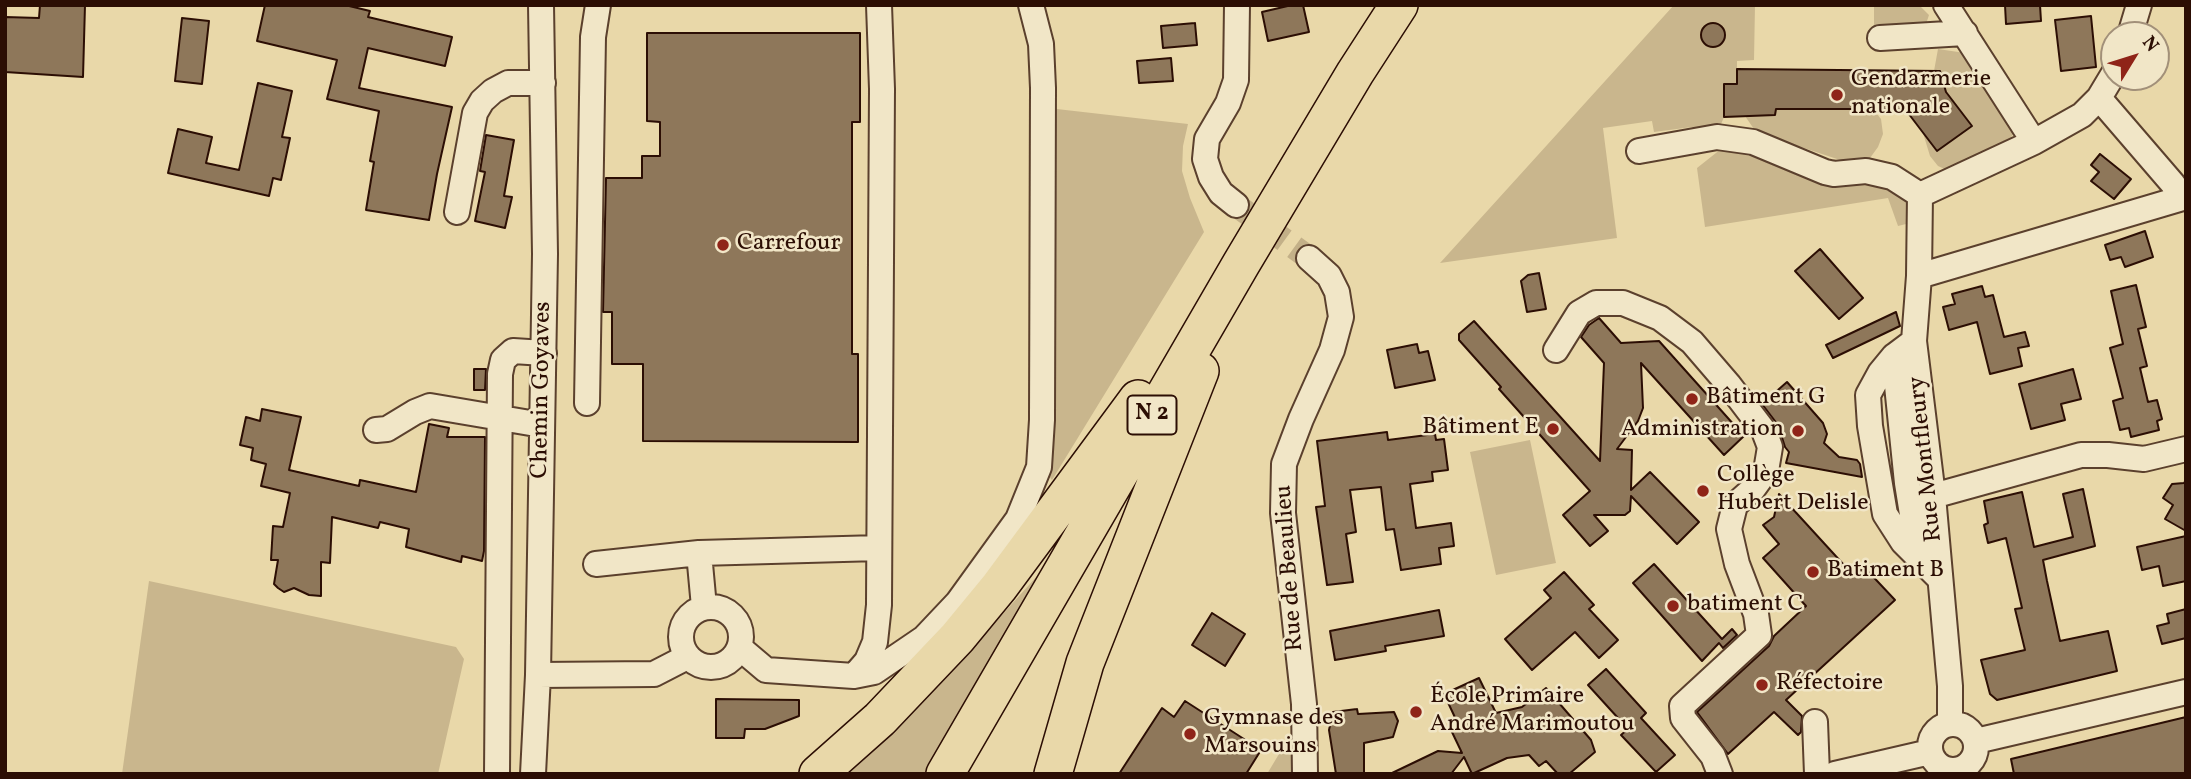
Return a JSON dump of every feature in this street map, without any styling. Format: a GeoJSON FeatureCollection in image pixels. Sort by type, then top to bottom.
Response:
{"type":"FeatureCollection","features":[{"type":"Feature","properties":{"kind":"highway","name":"N 2"},"geometry":{"type":"LineString","coordinates":[[945,774],[1063,566],[1241,264],[1355,73],[1399,5]]}},
{"type":"Feature","properties":{"kind":"highway"},"geometry":{"type":"LineString","coordinates":[[818,774],[880,719],[957,638],[999,587],[1241,264]]}},
{"type":"Feature","properties":{"kind":"highway"},"geometry":{"type":"LineString","coordinates":[[1053,774],[1085,663],[1241,264]]}},
{"type":"Feature","properties":{"kind":"street","name":"Chemin Goyaves"},"geometry":{"type":"LineString","coordinates":[[533,774],[538,675],[544,353],[541,5]]}},
{"type":"Feature","properties":{"kind":"street"},"geometry":{"type":"LineString","coordinates":[[587,403],[593,37],[598,5]]}},
{"type":"Feature","properties":{"kind":"street"},"geometry":{"type":"LineString","coordinates":[[854,676],[867,661],[875,642],[880,605],[882,89],[879,5]]}},
{"type":"Feature","properties":{"kind":"street"},"geometry":{"type":"LineString","coordinates":[[740,648],[766,670],[854,676],[874,672],[924,638],[958,602],[1018,519],[1039,467],[1042,420],[1043,88],[1041,44],[1031,5]]}},
{"type":"Feature","properties":{"kind":"street"},"geometry":{"type":"LineString","coordinates":[[1236,205],[1221,193],[1211,177],[1205,159],[1207,139],[1228,103],[1236,80],[1237,5]]}},
{"type":"Feature","properties":{"kind":"street"},"geometry":{"type":"LineString","coordinates":[[1946,5],[2034,142]]}},
{"type":"Feature","properties":{"kind":"street"},"geometry":{"type":"LineString","coordinates":[[1880,38],[1965,33]]}},
{"type":"Feature","properties":{"kind":"street"},"geometry":{"type":"LineString","coordinates":[[457,212],[475,113],[482,101],[492,91],[508,83],[543,83]]}},
{"type":"Feature","properties":{"kind":"street"},"geometry":{"type":"LineString","coordinates":[[1639,151],[1717,136],[1754,142],[1825,172],[1866,172],[1892,177],[1920,195],[2034,142],[2082,115],[2103,91]]}},
{"type":"Feature","properties":{"kind":"street"},"geometry":{"type":"LineString","coordinates":[[1919,276],[2184,197],[2099,98]]}},
{"type":"Feature","properties":{"kind":"street","name":"Rue Montfleury"},"geometry":{"type":"LineString","coordinates":[[1920,195],[1919,276],[1914,341],[1933,496],[1950,686],[1950,723]]}},
{"type":"Feature","properties":{"kind":"street","name":"Rue de Beaulieu"},"geometry":{"type":"LineString","coordinates":[[1305,774],[1304,704],[1283,513],[1284,464],[1332,350],[1341,317],[1337,292],[1329,276],[1309,258]]}},
{"type":"Feature","properties":{"kind":"street"},"geometry":{"type":"LineString","coordinates":[[1556,350],[1579,313],[1596,303],[1622,303],[1660,318],[1692,342],[1764,431],[1770,447],[1766,471],[1753,489],[1735,505],[1729,529],[1737,564],[1756,614],[1759,635],[1682,706],[1683,718],[1713,756],[1720,774]]}},
{"type":"Feature","properties":{"kind":"street"},"geometry":{"type":"LineString","coordinates":[[1914,341],[1887,364],[1907,483],[1911,550],[1939,578]]}},
{"type":"Feature","properties":{"kind":"street"},"geometry":{"type":"LineString","coordinates":[[497,774],[500,374],[503,360],[513,351],[544,353]]}},
{"type":"Feature","properties":{"kind":"street"},"geometry":{"type":"LineString","coordinates":[[376,430],[387,429],[430,406],[542,425]]}},
{"type":"Feature","properties":{"kind":"street"},"geometry":{"type":"LineString","coordinates":[[1933,496],[2081,454],[2144,459],[2186,449]]}},
{"type":"Feature","properties":{"kind":"street"},"geometry":{"type":"LineString","coordinates":[[596,564],[699,554],[879,548]]}},
{"type":"Feature","properties":{"kind":"street"},"geometry":{"type":"LineString","coordinates":[[699,554],[704,607]]}},
{"type":"Feature","properties":{"kind":"street"},"geometry":{"type":"LineString","coordinates":[[704,607],[720,607],[734,616],[742,631],[740,648],[733,660],[721,666],[708,668],[696,664],[687,657],[681,643],[682,627],[690,614],[704,607]]}},
{"type":"Feature","properties":{"kind":"street"},"geometry":{"type":"LineString","coordinates":[[538,675],[654,674],[687,657]]}},
{"type":"Feature","properties":{"kind":"street"},"geometry":{"type":"LineString","coordinates":[[1976,741],[2186,692]]}},
{"type":"Feature","properties":{"kind":"street"},"geometry":{"type":"LineString","coordinates":[[1815,722],[1817,774]]}},
{"type":"Feature","properties":{"kind":"street"},"geometry":{"type":"LineString","coordinates":[[1950,723],[1966,727],[1976,741],[1972,760],[1956,772],[1939,766],[1930,752],[1929,742],[1933,733],[1950,723]]}},
{"type":"Feature","properties":{"kind":"street"},"geometry":{"type":"LineString","coordinates":[[1835,774],[1930,752]]}},
{"type":"Feature","properties":{"kind":"shaded area"},"geometry":{"type":"Polygon","coordinates":[[[1674,5],[1755,5],[1754,60],[1737,61],[1737,84],[1724,84],[1724,117],[1719,129],[1693,133],[1692,127],[1654,132],[1652,121],[1603,128],[1617,238],[1440,263],[1674,5]]]}},
{"type":"Feature","properties":{"kind":"shaded area"},"geometry":{"type":"Polygon","coordinates":[[[1874,5],[1919,5],[1929,15],[1926,24],[1874,25],[1874,5]]]}},
{"type":"Feature","properties":{"kind":"shaded area"},"geometry":{"type":"Polygon","coordinates":[[[1938,49],[1965,53],[2014,133],[2007,143],[1949,171],[1938,166],[1930,156],[1923,133],[1937,151],[1972,126],[1946,92],[1940,71],[1934,71],[1938,49]]]}},
{"type":"Feature","properties":{"kind":"shaded area"},"geometry":{"type":"Polygon","coordinates":[[[1048,108],[1188,124],[1183,146],[1182,171],[1204,232],[1052,480],[1043,469],[1048,108]]]}},
{"type":"Feature","properties":{"kind":"shaded area"},"geometry":{"type":"Polygon","coordinates":[[[1776,109],[1873,109],[1881,119],[1883,134],[1870,158],[1852,164],[1756,132],[1745,116],[1775,115],[1776,109]]]}},
{"type":"Feature","properties":{"kind":"shaded area"},"geometry":{"type":"Polygon","coordinates":[[[1726,145],[1872,180],[1880,188],[1894,187],[1914,208],[1914,222],[1898,226],[1888,198],[1705,227],[1697,168],[1726,145]]]}},
{"type":"Feature","properties":{"kind":"shaded area"},"geometry":{"type":"Polygon","coordinates":[[[1530,440],[1556,563],[1496,575],[1470,452],[1530,440]]]}},
{"type":"Feature","properties":{"kind":"shaded area"},"geometry":{"type":"Polygon","coordinates":[[[1038,575],[924,774],[830,774],[954,668],[1038,575]]]}},
{"type":"Feature","properties":{"kind":"shaded area"},"geometry":{"type":"Polygon","coordinates":[[[149,581],[456,647],[464,659],[438,774],[122,774],[149,581]]]}},
{"type":"Feature","properties":{"kind":"shaded area"},"geometry":{"type":"Polygon","coordinates":[[[1282,749],[1295,758],[1293,774],[1267,774],[1282,749]]]}},
{"type":"Feature","properties":{"kind":"building"},"geometry":{"type":"Polygon","coordinates":[[[40,5],[85,5],[83,77],[5,72],[5,17],[39,18],[40,5]]]}},
{"type":"Feature","properties":{"kind":"building"},"geometry":{"type":"Polygon","coordinates":[[[265,5],[345,5],[370,11],[368,17],[452,37],[445,66],[368,48],[359,88],[452,107],[429,220],[366,210],[374,162],[370,161],[379,111],[327,99],[337,60],[257,41],[265,5]]]}},
{"type":"Feature","properties":{"kind":"building"},"geometry":{"type":"Polygon","coordinates":[[[1303,5],[1309,32],[1268,41],[1262,12],[1303,5]]]}},
{"type":"Feature","properties":{"kind":"building"},"geometry":{"type":"Polygon","coordinates":[[[2005,5],[2040,5],[2041,21],[2006,24],[2005,5]]]}},
{"type":"Feature","properties":{"kind":"building"},"geometry":{"type":"Polygon","coordinates":[[[2091,16],[2096,67],[2061,71],[2055,20],[2091,16]]]}},
{"type":"Feature","properties":{"kind":"building"},"geometry":{"type":"Polygon","coordinates":[[[182,18],[209,21],[202,84],[175,81],[182,18]]]}},
{"type":"Feature","properties":{"kind":"building"},"geometry":{"type":"Polygon","coordinates":[[[1195,23],[1197,45],[1163,48],[1161,26],[1195,23]]]}},
{"type":"Feature","properties":{"kind":"building"},"geometry":{"type":"Polygon","coordinates":[[[1713,23],[1722,26],[1725,35],[1722,44],[1713,47],[1704,44],[1701,35],[1704,26],[1713,23]]]}},
{"type":"Feature","properties":{"kind":"building","name":"Carrefour"},"geometry":{"type":"Polygon","coordinates":[[[647,33],[860,33],[860,122],[852,122],[852,354],[858,354],[858,442],[643,441],[643,364],[612,364],[612,312],[603,312],[606,178],[642,178],[642,156],[660,156],[660,122],[647,121],[647,33]]]}},
{"type":"Feature","properties":{"kind":"building"},"geometry":{"type":"Polygon","coordinates":[[[1171,58],[1173,81],[1139,83],[1137,61],[1171,58]]]}},
{"type":"Feature","properties":{"kind":"building"},"geometry":{"type":"Polygon","coordinates":[[[1737,69],[1940,71],[1946,92],[1972,126],[1937,151],[1905,109],[1776,109],[1775,115],[1724,117],[1724,84],[1737,84],[1737,69]]]}},
{"type":"Feature","properties":{"kind":"building"},"geometry":{"type":"Polygon","coordinates":[[[258,83],[292,91],[282,137],[290,138],[281,180],[273,178],[269,196],[168,173],[178,129],[212,137],[206,163],[239,170],[258,83]]]}},
{"type":"Feature","properties":{"kind":"building"},"geometry":{"type":"Polygon","coordinates":[[[486,135],[514,140],[504,196],[512,197],[505,228],[475,221],[485,172],[480,171],[486,135]]]}},
{"type":"Feature","properties":{"kind":"building"},"geometry":{"type":"Polygon","coordinates":[[[2100,154],[2131,179],[2114,199],[2091,181],[2099,172],[2091,165],[2100,154]]]}},
{"type":"Feature","properties":{"kind":"building"},"geometry":{"type":"Polygon","coordinates":[[[2145,231],[2153,257],[2125,267],[2121,257],[2110,260],[2105,245],[2145,231]]]}},
{"type":"Feature","properties":{"kind":"building"},"geometry":{"type":"Polygon","coordinates":[[[1820,249],[1863,298],[1839,319],[1795,271],[1820,249]]]}},
{"type":"Feature","properties":{"kind":"building"},"geometry":{"type":"Polygon","coordinates":[[[1539,273],[1546,309],[1527,312],[1521,281],[1528,275],[1539,273]]]}},
{"type":"Feature","properties":{"kind":"building"},"geometry":{"type":"Polygon","coordinates":[[[2136,285],[2146,327],[2138,329],[2147,366],[2140,368],[2148,402],[2157,400],[2162,419],[2157,421],[2159,430],[2131,437],[2129,428],[2120,430],[2113,401],[2123,398],[2110,348],[2123,344],[2111,291],[2136,285]]]}},
{"type":"Feature","properties":{"kind":"building"},"geometry":{"type":"Polygon","coordinates":[[[1982,286],[1985,297],[1993,295],[2004,337],[2025,332],[2029,346],[2018,348],[2022,366],[1990,374],[1977,322],[1949,330],[1943,307],[1955,304],[1952,294],[1982,286]]]}},
{"type":"Feature","properties":{"kind":"building"},"geometry":{"type":"Polygon","coordinates":[[[1896,312],[1900,326],[1833,358],[1826,345],[1896,312]]]}},
{"type":"Feature","properties":{"kind":"building"},"geometry":{"type":"Polygon","coordinates":[[[1599,318],[1621,343],[1659,341],[1744,436],[1724,455],[1641,363],[1643,408],[1638,421],[1617,449],[1632,450],[1631,490],[1650,472],[1699,522],[1677,544],[1631,496],[1630,511],[1625,515],[1594,515],[1608,531],[1590,546],[1563,515],[1590,491],[1459,340],[1459,334],[1474,321],[1600,461],[1604,363],[1581,337],[1589,325],[1599,318]]]}},
{"type":"Feature","properties":{"kind":"building"},"geometry":{"type":"Polygon","coordinates":[[[1417,344],[1419,353],[1428,351],[1435,380],[1395,388],[1387,350],[1417,344]]]}},
{"type":"Feature","properties":{"kind":"building"},"geometry":{"type":"Polygon","coordinates":[[[474,369],[486,369],[485,390],[474,390],[474,369]]]}},
{"type":"Feature","properties":{"kind":"building"},"geometry":{"type":"Polygon","coordinates":[[[2073,369],[2081,399],[2061,404],[2065,420],[2031,429],[2019,384],[2073,369]]]}},
{"type":"Feature","properties":{"kind":"building","name":"Administration"},"geometry":{"type":"Polygon","coordinates":[[[1787,382],[1823,423],[1827,434],[1824,443],[1839,457],[1857,460],[1862,477],[1786,463],[1789,452],[1778,425],[1762,404],[1787,382]]]}},
{"type":"Feature","properties":{"kind":"building"},"geometry":{"type":"Polygon","coordinates":[[[262,409],[301,417],[289,470],[359,486],[360,480],[416,492],[429,424],[449,428],[447,437],[485,437],[482,561],[462,556],[461,562],[406,547],[409,529],[380,522],[378,528],[332,517],[330,563],[321,562],[321,596],[309,595],[294,588],[284,592],[278,588],[274,584],[278,560],[271,560],[273,526],[283,527],[290,493],[261,486],[266,464],[251,460],[253,448],[240,445],[246,417],[260,421],[262,409]]]}},
{"type":"Feature","properties":{"kind":"building"},"geometry":{"type":"Polygon","coordinates":[[[1387,432],[1388,440],[1435,434],[1436,440],[1444,439],[1448,470],[1432,472],[1433,481],[1410,484],[1416,528],[1451,523],[1454,546],[1439,548],[1441,564],[1401,570],[1394,529],[1386,530],[1381,487],[1350,490],[1356,532],[1346,534],[1353,582],[1327,585],[1316,507],[1325,506],[1317,441],[1387,432]]]}},
{"type":"Feature","properties":{"kind":"building"},"geometry":{"type":"Polygon","coordinates":[[[2186,480],[2186,531],[2165,519],[2173,505],[2163,498],[2172,484],[2184,483],[2186,480]]]}},
{"type":"Feature","properties":{"kind":"building"},"geometry":{"type":"Polygon","coordinates":[[[2083,489],[2095,546],[2043,560],[2060,641],[2108,631],[2117,671],[1997,700],[1990,694],[1981,660],[2025,650],[2015,609],[2022,608],[2006,538],[1988,543],[1984,525],[1988,523],[1984,501],[2022,492],[2034,547],[2073,537],[2063,494],[2083,489]]]}},
{"type":"Feature","properties":{"kind":"building"},"geometry":{"type":"Polygon","coordinates":[[[1779,494],[1854,576],[1864,567],[1895,600],[1786,700],[1802,716],[1801,732],[1798,735],[1774,712],[1728,754],[1697,712],[1769,646],[1774,636],[1806,606],[1763,558],[1779,544],[1763,525],[1774,517],[1779,494]]]}},
{"type":"Feature","properties":{"kind":"building"},"geometry":{"type":"Polygon","coordinates":[[[2186,536],[2186,581],[2163,586],[2159,566],[2142,570],[2137,547],[2186,536]]]}},
{"type":"Feature","properties":{"kind":"building","name":"batiment C"},"geometry":{"type":"Polygon","coordinates":[[[1654,564],[1722,639],[1732,629],[1737,635],[1723,648],[1719,643],[1702,661],[1633,583],[1654,564]]]}},
{"type":"Feature","properties":{"kind":"building"},"geometry":{"type":"Polygon","coordinates":[[[1564,572],[1594,605],[1589,609],[1618,640],[1599,658],[1575,632],[1532,670],[1505,639],[1551,598],[1544,590],[1564,572]]]}},
{"type":"Feature","properties":{"kind":"building"},"geometry":{"type":"Polygon","coordinates":[[[2186,609],[2186,638],[2162,644],[2157,626],[2169,623],[2167,614],[2186,609]]]}},
{"type":"Feature","properties":{"kind":"building"},"geometry":{"type":"Polygon","coordinates":[[[1439,610],[1444,636],[1385,646],[1386,651],[1335,660],[1330,631],[1439,610]]]}},
{"type":"Feature","properties":{"kind":"building"},"geometry":{"type":"Polygon","coordinates":[[[1212,613],[1245,634],[1225,666],[1192,645],[1212,613]]]}},
{"type":"Feature","properties":{"kind":"building"},"geometry":{"type":"Polygon","coordinates":[[[1606,669],[1646,713],[1641,718],[1675,755],[1656,772],[1621,735],[1628,729],[1588,685],[1606,669]]]}},
{"type":"Feature","properties":{"kind":"building"},"geometry":{"type":"Polygon","coordinates":[[[1479,678],[1496,713],[1522,707],[1546,688],[1591,740],[1595,752],[1569,774],[1558,774],[1546,761],[1539,766],[1529,755],[1507,758],[1472,774],[1464,757],[1451,774],[1390,774],[1438,751],[1462,753],[1451,730],[1459,726],[1444,694],[1479,678]]]}},
{"type":"Feature","properties":{"kind":"building"},"geometry":{"type":"Polygon","coordinates":[[[716,699],[799,700],[799,716],[765,729],[745,729],[744,738],[716,738],[716,699]]]}},
{"type":"Feature","properties":{"kind":"building","name":"Gymnase des Marsouins"},"geometry":{"type":"Polygon","coordinates":[[[1185,701],[1261,750],[1246,774],[1119,774],[1162,708],[1174,717],[1185,701]]]}},
{"type":"Feature","properties":{"kind":"building"},"geometry":{"type":"Polygon","coordinates":[[[1357,709],[1358,714],[1394,712],[1398,721],[1393,737],[1364,743],[1364,774],[1336,774],[1329,730],[1333,712],[1357,709]]]}},
{"type":"Feature","properties":{"kind":"building"},"geometry":{"type":"Polygon","coordinates":[[[2186,717],[2186,774],[2014,774],[2011,759],[2186,717]]]}},
{"type":"Feature","properties":{"kind":"tunnel"},"geometry":{"type":"LineString","coordinates":[[1236,205],[1309,258]]}},
{"type":"Feature","properties":{"kind":"place","name":"Gendarmerie nationale"},"geometry":{"type":"Point","coordinates":[1837,95]}},
{"type":"Feature","properties":{"kind":"place","name":"Carrefour"},"geometry":{"type":"Point","coordinates":[723,245]}},
{"type":"Feature","properties":{"kind":"place","name":"Bâtiment G"},"geometry":{"type":"Point","coordinates":[1692,399]}},
{"type":"Feature","properties":{"kind":"place","name":"Bâtiment E"},"geometry":{"type":"Point","coordinates":[1553,429]}},
{"type":"Feature","properties":{"kind":"place","name":"Administration"},"geometry":{"type":"Point","coordinates":[1798,431]}},
{"type":"Feature","properties":{"kind":"place","name":"Collège Hubert Delisle"},"geometry":{"type":"Point","coordinates":[1703,491]}},
{"type":"Feature","properties":{"kind":"place","name":"Batiment B"},"geometry":{"type":"Point","coordinates":[1813,572]}},
{"type":"Feature","properties":{"kind":"place","name":"batiment C"},"geometry":{"type":"Point","coordinates":[1673,606]}},
{"type":"Feature","properties":{"kind":"place","name":"Réfectoire"},"geometry":{"type":"Point","coordinates":[1762,685]}},
{"type":"Feature","properties":{"kind":"place","name":"École Primaire André Marimoutou"},"geometry":{"type":"Point","coordinates":[1416,712]}},
{"type":"Feature","properties":{"kind":"place","name":"Gymnase des Marsouins"},"geometry":{"type":"Point","coordinates":[1190,734]}}]}
